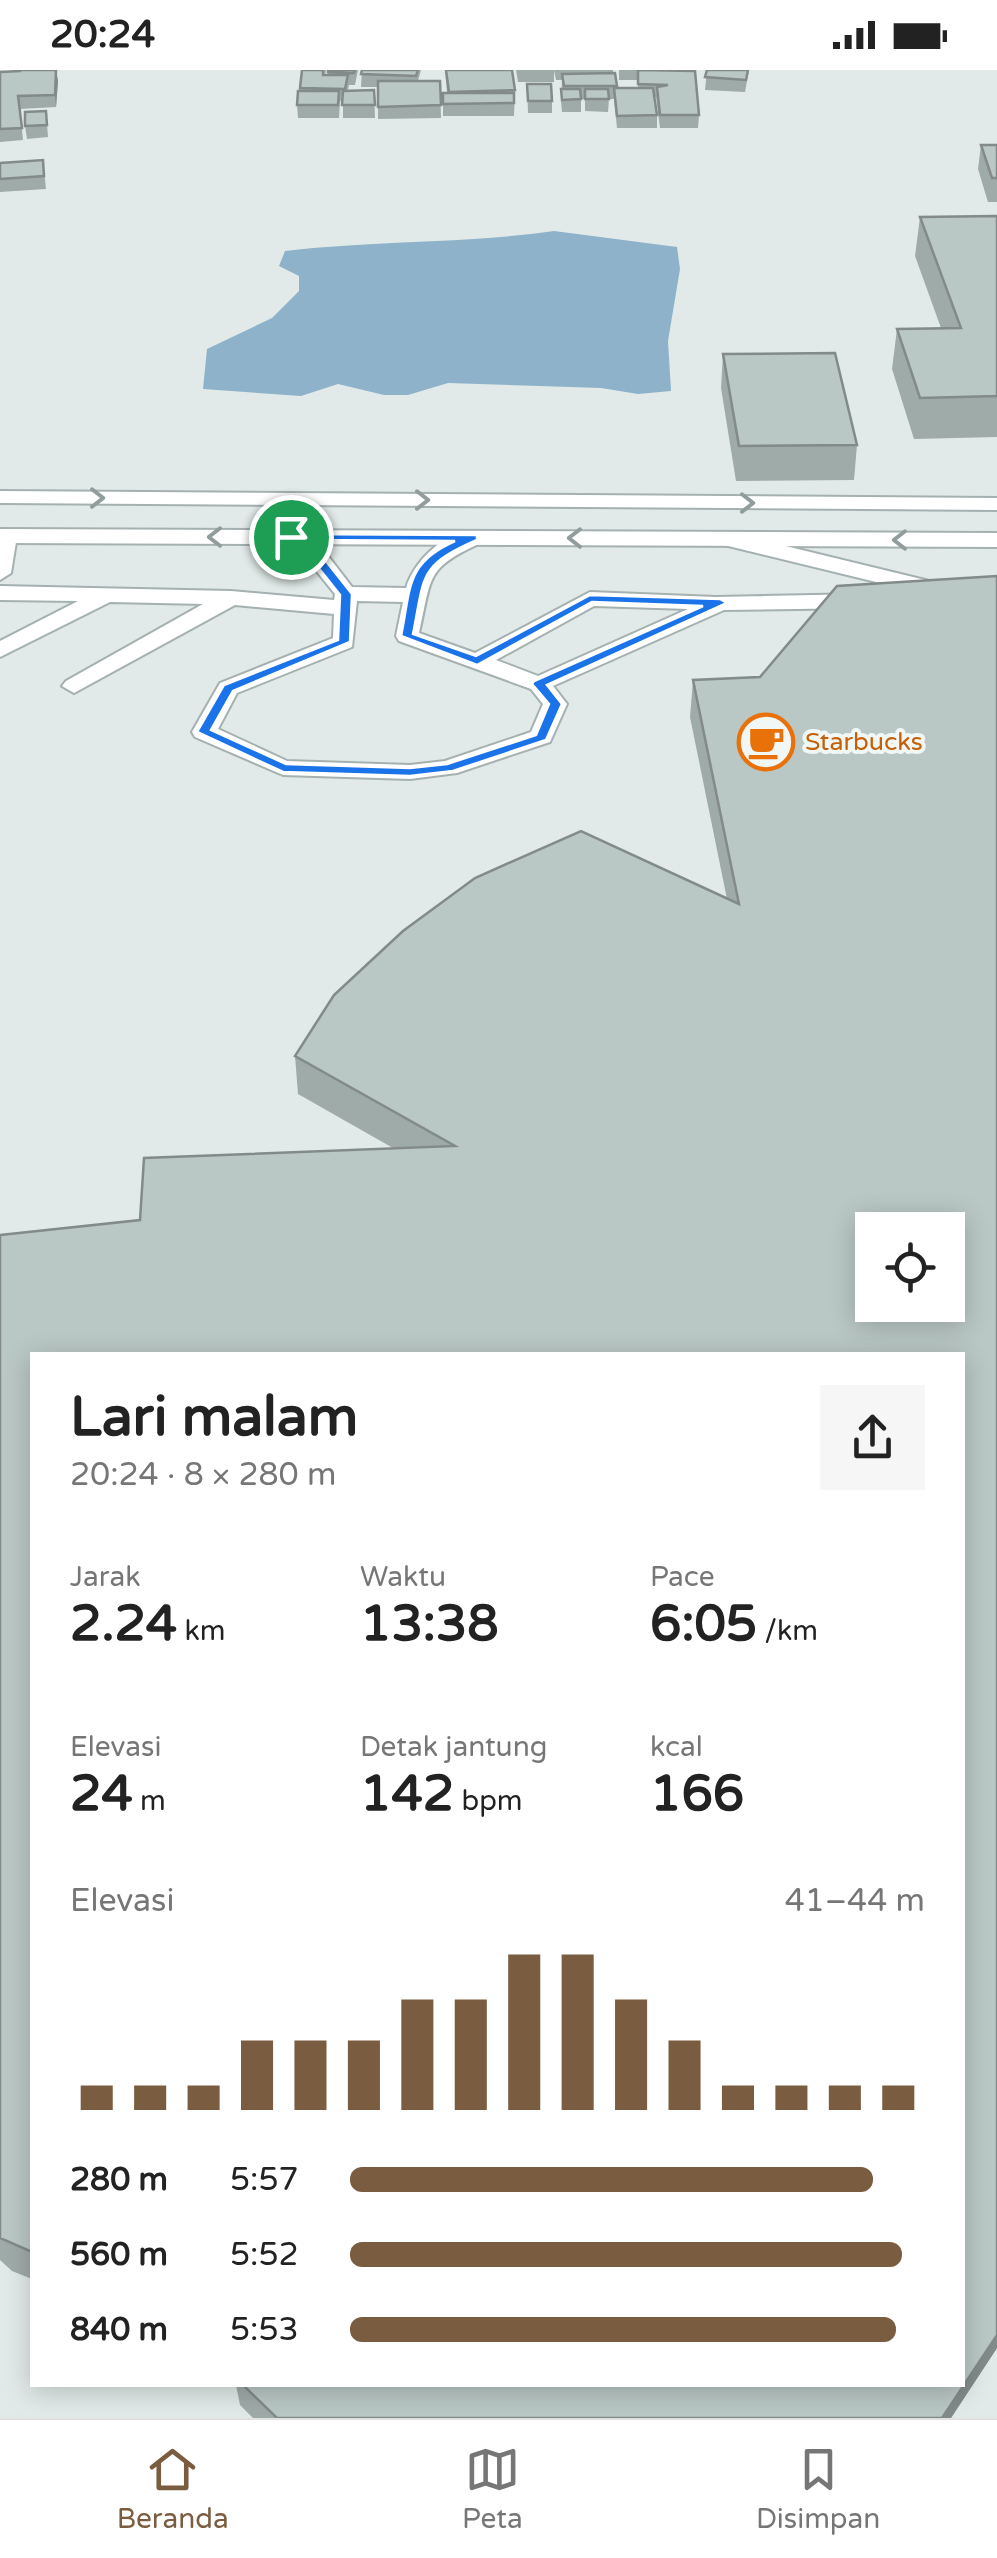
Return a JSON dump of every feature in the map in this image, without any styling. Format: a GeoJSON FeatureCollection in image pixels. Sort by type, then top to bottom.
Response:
{"type":"FeatureCollection","features":[{"type":"Feature","properties":{"kind":"street"},"geometry":{"type":"LineString","coordinates":[[0,497],[997,504]]}},
{"type":"Feature","properties":{"kind":"street"},"geometry":{"type":"LineString","coordinates":[[0,573],[3,536],[997,540]]}},
{"type":"Feature","properties":{"kind":"street"},"geometry":{"type":"LineString","coordinates":[[291,537],[314,553],[346,601],[344,642],[228,688],[204,732],[283,768],[410,772],[448,768],[541,737],[555,704],[539,684],[407,636],[420,570],[441,552],[473,538]]}},
{"type":"Feature","properties":{"kind":"street"},"geometry":{"type":"LineString","coordinates":[[477,661],[590,599],[720,603],[973,599],[728,539]]}},
{"type":"Feature","properties":{"kind":"street"},"geometry":{"type":"LineString","coordinates":[[0,593],[346,601],[414,595]]}},
{"type":"Feature","properties":{"kind":"street"},"geometry":{"type":"LineString","coordinates":[[0,650],[104,597]]}},
{"type":"Feature","properties":{"kind":"street"},"geometry":{"type":"LineString","coordinates":[[74,686],[232,598]]}},
{"type":"Feature","properties":{"kind":"street"},"geometry":{"type":"LineString","coordinates":[[539,684],[720,603]]}},
{"type":"Feature","properties":{"kind":"water"},"geometry":{"type":"Polygon","coordinates":[[[554,231],[677,247],[680,269],[668,341],[671,391],[638,394],[601,388],[448,383],[408,395],[384,395],[338,384],[301,396],[203,389],[207,349],[272,318],[299,291],[299,276],[279,266],[285,251],[554,231]]]}},
{"type":"Feature","properties":{"kind":"building"},"geometry":{"type":"Polygon","coordinates":[[[17,70],[56,70],[55,95],[18,96],[22,128],[0,129],[0,72],[21,71],[17,70]]]}},
{"type":"Feature","properties":{"kind":"building"},"geometry":{"type":"Polygon","coordinates":[[[302,70],[348,75],[345,89],[300,88],[302,70]]]}},
{"type":"Feature","properties":{"kind":"building"},"geometry":{"type":"Polygon","coordinates":[[[328,70],[355,70],[354,73],[328,70]]]}},
{"type":"Feature","properties":{"kind":"building"},"geometry":{"type":"Polygon","coordinates":[[[362,70],[418,70],[416,76],[361,74],[362,70]]]}},
{"type":"Feature","properties":{"kind":"building"},"geometry":{"type":"Polygon","coordinates":[[[446,70],[512,70],[515,90],[449,92],[446,70]]]}},
{"type":"Feature","properties":{"kind":"building"},"geometry":{"type":"Polygon","coordinates":[[[638,70],[695,71],[699,115],[660,115],[657,87],[668,85],[638,84],[638,70]]]}},
{"type":"Feature","properties":{"kind":"building"},"geometry":{"type":"Polygon","coordinates":[[[707,70],[748,70],[746,80],[705,77],[707,70]]]}},
{"type":"Feature","properties":{"kind":"building"},"geometry":{"type":"Polygon","coordinates":[[[615,73],[617,86],[564,86],[562,74],[615,73]]]}},
{"type":"Feature","properties":{"kind":"building"},"geometry":{"type":"Polygon","coordinates":[[[378,81],[440,81],[441,105],[378,107],[378,81]]]}},
{"type":"Feature","properties":{"kind":"building"},"geometry":{"type":"Polygon","coordinates":[[[527,84],[551,84],[552,101],[528,101],[527,84]]]}},
{"type":"Feature","properties":{"kind":"building"},"geometry":{"type":"Polygon","coordinates":[[[614,88],[653,88],[657,115],[617,116],[614,88]]]}},
{"type":"Feature","properties":{"kind":"building"},"geometry":{"type":"Polygon","coordinates":[[[561,89],[580,89],[581,99],[562,100],[561,89]]]}},
{"type":"Feature","properties":{"kind":"building"},"geometry":{"type":"Polygon","coordinates":[[[585,89],[608,89],[609,99],[585,99],[585,89]]]}},
{"type":"Feature","properties":{"kind":"building"},"geometry":{"type":"Polygon","coordinates":[[[374,90],[375,105],[342,105],[343,91],[374,90]]]}},
{"type":"Feature","properties":{"kind":"building"},"geometry":{"type":"Polygon","coordinates":[[[298,91],[339,91],[338,105],[297,105],[298,91]]]}},
{"type":"Feature","properties":{"kind":"building"},"geometry":{"type":"Polygon","coordinates":[[[443,93],[514,93],[514,103],[443,104],[443,93]]]}},
{"type":"Feature","properties":{"kind":"building"},"geometry":{"type":"Polygon","coordinates":[[[46,111],[47,125],[25,126],[25,112],[46,111]]]}},
{"type":"Feature","properties":{"kind":"building"},"geometry":{"type":"Polygon","coordinates":[[[981,145],[997,145],[997,178],[992,178],[981,145]]]}},
{"type":"Feature","properties":{"kind":"building"},"geometry":{"type":"Polygon","coordinates":[[[43,160],[44,176],[0,179],[0,163],[43,160]]]}},
{"type":"Feature","properties":{"kind":"building"},"geometry":{"type":"Polygon","coordinates":[[[997,216],[997,396],[920,398],[897,329],[961,328],[920,217],[997,216]]]}},
{"type":"Feature","properties":{"kind":"building"},"geometry":{"type":"Polygon","coordinates":[[[835,353],[857,445],[739,446],[723,354],[835,353]]]}},
{"type":"Feature","properties":{"kind":"building"},"geometry":{"type":"Polygon","coordinates":[[[997,576],[997,2335],[965,2383],[965,1352],[30,1352],[30,2251],[0,2238],[0,1235],[140,1220],[144,1158],[455,1146],[295,1056],[334,995],[403,931],[475,878],[581,831],[739,904],[693,680],[760,677],[837,586],[997,576]]]}},
{"type":"Feature","properties":{"kind":"building"},"geometry":{"type":"Polygon","coordinates":[[[245,2387],[963,2387],[942,2418],[277,2418],[245,2387]]]}},
{"type":"Feature","properties":{"kind":"place","name":"Starbucks"},"geometry":{"type":"Point","coordinates":[766,742]}},
{"type":"Feature","properties":{"kind":"route"},"geometry":{"type":"LineString","coordinates":[[291,537],[473,538],[441,552],[420,570],[407,636],[477,661],[590,599],[720,603],[539,684],[555,704],[541,737],[448,768],[410,772],[283,768],[204,732],[228,688],[344,642],[346,594],[314,553],[291,537]]}}]}
